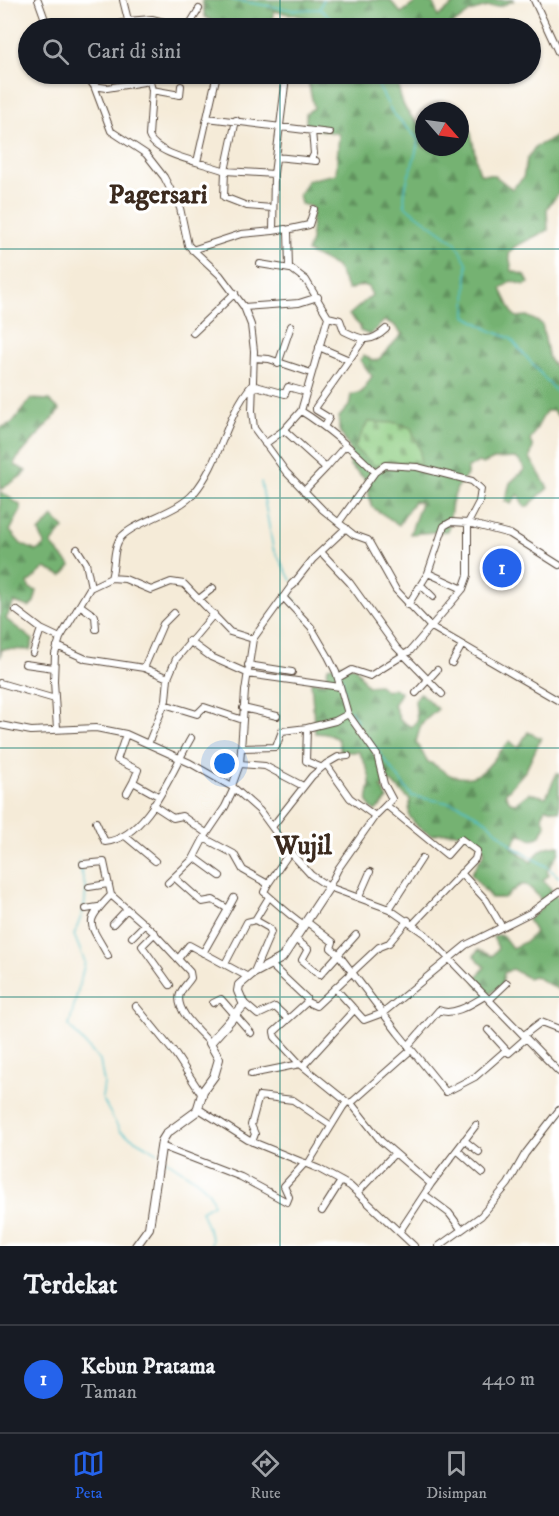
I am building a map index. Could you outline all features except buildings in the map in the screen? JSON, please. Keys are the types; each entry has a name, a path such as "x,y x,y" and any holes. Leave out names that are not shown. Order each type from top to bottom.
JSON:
{"street":[{"path":"38,0 44,18"},
{"path":"123,0 127,18"},
{"path":"534,0 559,54"},
{"path":"194,18 199,9"},
{"path":"132,84 107,88 94,86 111,131 143,151 156,165 178,204 186,241 192,250 220,275 244,306 250,325 254,358 252,385 254,428 265,444 304,491 346,528 368,540 391,583 408,605 430,626 559,701"},
{"path":"143,151 150,140 151,84"},
{"path":"197,162 215,84"},
{"path":"273,231 274,174 285,84"},
{"path":"152,90 180,95 181,86"},
{"path":"207,118 236,120 280,129 330,133"},
{"path":"236,120 225,171 224,197 247,206 272,208"},
{"path":"276,157 313,161 312,131"},
{"path":"150,140 176,156 225,171 274,174"},
{"path":"192,250 241,234 307,226 314,208"},
{"path":"286,230 290,269"},
{"path":"260,264 290,269 303,277 318,297 328,317 301,411 284,430 265,444"},
{"path":"193,333 235,293"},
{"path":"244,306 299,303 318,297"},
{"path":"328,317 340,320 344,331 363,340 374,339 386,329"},
{"path":"278,364 291,327"},
{"path":"325,426 329,418 316,410 316,406 363,340"},
{"path":"319,347 349,360"},
{"path":"254,358 271,360 311,373"},
{"path":"252,385 285,394 288,387 306,392"},
{"path":"111,578 116,545 122,535 177,508 193,494 216,456 234,410 252,385"},
{"path":"301,411 325,426 375,472"},
{"path":"284,430 326,468"},
{"path":"304,491 345,446"},
{"path":"338,678 352,670 370,676 404,655 463,589 468,575 468,523 481,495 481,489 474,482 406,465 385,465 375,472 339,522"},
{"path":"408,605 428,573 444,526 451,522 468,523 515,536 559,565"},
{"path":"168,883 194,857 225,807 233,787 240,764 243,708 253,639 306,566 346,528"},
{"path":"76,549 86,563 91,587"},
{"path":"321,552 350,583 404,655 442,694"},
{"path":"428,573 463,589"},
{"path":"57,729 54,668 57,646 91,587 111,578 125,579 151,590 171,582 180,582 230,632 253,639"},
{"path":"421,585 433,597"},
{"path":"199,599 213,588"},
{"path":"283,597 310,627 338,678 348,714 377,755 384,784 392,799 375,816 338,869 282,958 250,976 238,988 244,1003 261,1018 274,1006 288,1019"},
{"path":"81,606 95,616 96,629"},
{"path":"16,610 41,629 60,638"},
{"path":"144,668 163,624 174,613"},
{"path":"148,744 164,704 168,678 176,658 214,614"},
{"path":"33,653 41,629"},
{"path":"189,641 211,657 248,671 340,687"},
{"path":"452,663 462,645"},
{"path":"57,646 86,659 144,668 168,678"},
{"path":"25,664 54,668"},
{"path":"416,693 437,670"},
{"path":"248,671 292,672"},
{"path":"0,683 55,699"},
{"path":"164,704 196,714 203,708 207,708 243,720"},
{"path":"243,708 277,716"},
{"path":"242,748 276,747 282,731 335,721 348,714"},
{"path":"0,725 31,731 96,728 126,734 179,758 233,787 253,803 290,852 311,875 329,886 389,909 410,922 450,958 559,1072"},
{"path":"307,728 306,761 323,765 350,798 375,816"},
{"path":"126,734 117,758 118,761 138,770 127,793"},
{"path":"96,822 105,842 125,836 143,820 190,738"},
{"path":"272,827 303,786 323,765 338,757 348,756"},
{"path":"240,764 265,766 303,786"},
{"path":"133,782 158,796"},
{"path":"153,805 174,819 182,816 205,836 234,854 243,870 268,884"},
{"path":"386,805 447,855 461,839 477,851 475,858 389,943 379,947 316,1006 313,1007 308,1002 274,1035 302,1065 349,1103 394,1154 431,1184"},
{"path":"125,836 155,861"},
{"path":"290,852 264,891 280,905 284,912 333,942 331,948 339,955 446,1092 450,1092 462,1082 475,1077 506,1050"},
{"path":"194,857 220,876"},
{"path":"389,909 422,858"},
{"path":"83,864 104,862 111,895 155,933 190,972 191,978 179,994 179,1001 188,1019 210,1043 219,1059 215,1074 202,1095 199,1109 165,1135 160,1151 149,1228 136,1246"},
{"path":"359,897 370,872"},
{"path":"461,873 486,900 502,927"},
{"path":"174,878 202,902 213,900 228,909"},
{"path":"89,887 108,884"},
{"path":"334,988 366,1020 382,1012 466,945 538,909 559,892"},
{"path":"108,956 90,922 92,914 111,895"},
{"path":"255,920 269,897"},
{"path":"203,953 234,898"},
{"path":"86,909 99,907"},
{"path":"113,924 127,909"},
{"path":"225,964 247,922 255,920 269,928 271,932 250,976"},
{"path":"132,937 145,924"},
{"path":"155,933 142,946 170,985"},
{"path":"295,939 308,949 302,960 320,975 356,935"},
{"path":"178,959 189,945 250,976"},
{"path":"271,965 306,998"},
{"path":"160,1151 241,1177 287,1202 289,1197 284,1186 286,1182 307,1164 330,1125 349,1103 410,1048 439,1010 444,1012 463,1008 487,998 507,983"},
{"path":"213,1003 221,999 251,1033"},
{"path":"210,1043 236,1016 244,1003"},
{"path":"136,1006 176,1055 202,1095"},
{"path":"251,1074 302,1065 355,1009"},
{"path":"488,1030 506,1050 511,1052 540,1022 559,1029"},
{"path":"252,1142 255,1134 251,1125 259,1096 293,1100 330,1125"},
{"path":"199,1109 252,1142 307,1164 341,1181 358,1192 414,1246"},
{"path":"439,1246 481,1216 501,1193 529,1149 559,1110"},
{"path":"400,1231 431,1184 476,1125"},
{"path":"464,1140 479,1152"},
{"path":"457,1150 483,1173"},
{"path":"358,1192 394,1154"},
{"path":"322,1211 341,1181"},
{"path":"425,1195 449,1213 461,1229"}],"green space":[{"path":"202,0 390,0 401,13 419,0 434,4 438,17 459,0 515,0 501,6 470,12 462,18 308,18 274,11 272,18 205,17"},
{"path":"309,84 398,84 400,96 406,109 415,120 415,156 469,156 469,128 480,174 494,175 512,189 523,178 527,159 535,147 559,135 559,193 547,208 548,230 514,247 509,254 512,271 525,275 529,283 525,285 511,281 501,289 513,314 517,317 527,316 542,324 549,359 559,372 559,417 553,411 546,411 530,441 533,447 530,458 548,488 527,507 523,505 518,494 511,504 505,501 510,483 524,470 523,465 516,458 494,459 483,464 478,462 467,469 467,475 457,488 452,503 448,531 410,534 421,503 414,501 399,525 372,507 365,479 350,466 350,450 339,430 339,417 349,406 351,395 362,392 372,376 360,360 364,355 373,361 379,359 402,334 393,324 384,321 370,335 360,331 360,326 349,315 372,295 368,287 362,285 348,290 337,267 307,252 311,241 312,207 301,204 299,195 308,180 336,174 339,134 306,127 306,113 314,108"},
{"path":"31,399 49,400 60,410 15,461 15,465 26,471 23,475 0,490 0,428 12,423"},
{"path":"368,422 397,423 411,428 420,450 420,464 390,461 375,466 354,448"},
{"path":"0,491 20,505 21,510 10,531 21,544 36,551 45,545 39,532 53,517 64,528 51,544 71,566 62,576 45,568 28,583 29,588 37,591 34,602 29,607 14,602 6,619 33,640 30,650 2,649 0,658"},
{"path":"342,664 355,667 367,686 379,685 386,691 394,688 401,693 394,705 400,720 411,727 417,721 415,700 420,693 438,709 421,724 416,742 428,762 453,776 464,777 481,773 510,741 518,748 528,732 541,738 526,770 505,794 510,802 516,803 529,793 546,797 557,773 559,774 559,811 546,808 542,816 546,826 540,836 532,840 520,833 511,847 531,862 543,849 559,845 559,852 547,871 549,875 543,880 559,899 559,990 534,976 528,978 512,969 504,973 502,984 490,994 476,984 476,978 485,967 474,956 478,950 492,956 498,948 493,937 498,935 503,936 512,948 527,941 535,932 528,920 541,909 540,898 529,887 522,885 504,898 491,898 471,874 485,852 481,845 462,834 431,835 418,827 409,816 410,800 390,781 381,787 388,799 375,811 371,807 368,803 369,776 359,752 341,752 338,739 328,734 315,733 311,681 325,683 328,667"}],"waterway":[{"path":"232,0 294,10 320,9 331,18"},
{"path":"320,8 323,0"},
{"path":"377,84 392,112 418,139 405,189 405,206 456,243 467,263 466,316 491,331 510,338 559,395"},
{"path":"261,482 273,548 291,580"},
{"path":"294,587 291,596 308,620"},
{"path":"324,644 341,673"},
{"path":"342,678 345,694"},
{"path":"350,710 357,721"},
{"path":"366,735 412,796 460,805 486,821 515,848 546,866 559,877"},
{"path":"79,862 86,890 84,909 74,935 85,962 69,1026 100,1061 104,1083 102,1098 120,1131 158,1153"},
{"path":"164,1158 194,1179 212,1197 213,1204 201,1211 212,1239 211,1246"}],"place":[{"name":"Kebun Pratama","path":"502,568"}],"district":[{"name":"Pagersari","path":"158,194"},
{"name":"Wujil","path":"303,845"}]}
